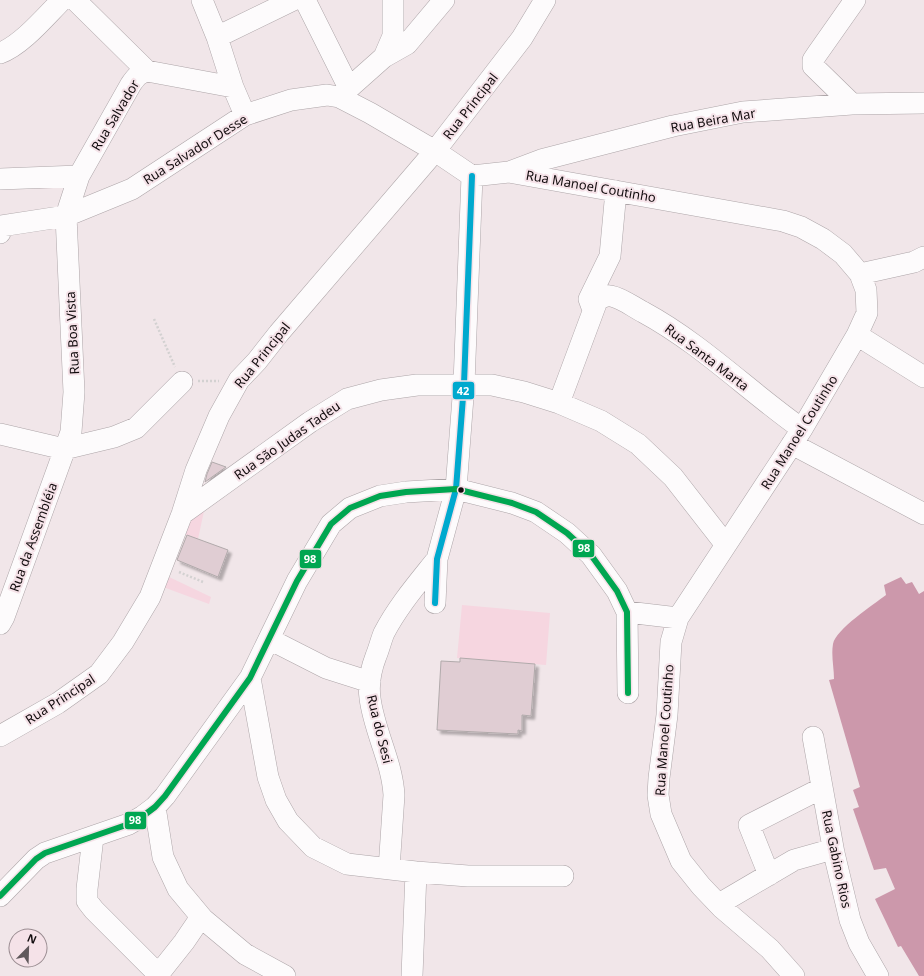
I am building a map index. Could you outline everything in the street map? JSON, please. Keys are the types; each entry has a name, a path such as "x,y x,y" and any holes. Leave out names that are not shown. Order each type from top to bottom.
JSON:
{"street":[{"path":"0,53 17,44 62,0"},
{"path":"75,0 148,71"},
{"path":"202,0 217,37 233,87 244,115"},
{"path":"217,37 293,0"},
{"path":"305,0 344,92 472,176"},
{"path":"384,57 392,36 393,0"},
{"path":"344,92 384,57 407,44 444,0"},
{"name":"Rua Principal","path":"0,736 58,703 99,674 123,642 150,597 182,514 196,470 219,416 239,380 257,361 279,332 435,152 522,38 545,0"},
{"path":"852,104 813,66 813,60 855,0"},
{"name":"Rua Salvador","path":"79,176 131,84 136,76 142,72 148,71 233,87"},
{"name":"Rua Salvador Desse","path":"0,233 1,226 66,216 132,188 244,115 291,100 344,92"},
{"name":"Rua Beira Mar","path":"508,172 541,160 658,130 743,112 852,104 924,103"},
{"name":"Rua Manoel Coutinho","path":"472,176 508,172 783,221 801,227 823,238 843,254 860,274 866,290 867,312 857,335 797,437 678,618 671,642 667,715 659,778 658,796 661,814 681,861 701,886 718,904 770,949 794,976"},
{"path":"0,179 79,176 66,216"},
{"name":"Rua do Sesi","path":"435,603 437,559 456,489 464,384 472,176"},
{"path":"593,310 589,299 610,256 616,191"},
{"name":"Rua Boa Vista","path":"64,449 71,432 74,392 66,216"},
{"path":"860,274 914,262 924,257"},
{"name":"Rua Santa Marta","path":"559,403 597,301 603,297 610,296 621,300 667,325 707,354 779,413 797,437 924,514"},
{"path":"857,335 924,377"},
{"path":"0,434 64,449 114,437 136,428 182,382"},
{"name":"Rua São Judas Tadeu","path":"182,514 310,422 347,399 381,390 416,385 492,385 524,392 559,403 601,421 638,444 673,477 726,545"},
{"name":"Rua da Assembléia","path":"0,624 4,618 64,449"},
{"path":"0,896 36,859 45,853 129,824 155,807 165,796 250,678 297,581 331,524 350,508 380,496 406,492 456,489 512,503 536,512 567,533 591,555 617,591 626,612 628,693"},
{"name":"Rua do Sesi","path":"389,869 394,795 390,767 376,726 370,698 372,669 384,634 401,606 437,559"},
{"path":"626,612 678,618"},
{"path":"269,639 326,668 370,682"},
{"path":"250,678 268,777 276,800 288,821 313,847 347,864 389,869 468,876 563,876"},
{"name":"Rua Gabino Rios","path":"813,737 833,849 850,920 859,942 878,976"},
{"path":"769,875 749,825 822,788"},
{"path":"155,807 164,857 178,889 201,917 245,954 285,976"},
{"path":"93,837 87,901 158,975 184,942 201,917"},
{"path":"718,904 794,860 833,849"},
{"path":"412,976 416,872"}],"path":[{"path":"154,320 182,382 239,380"},
{"path":"177,571 203,582"}],"shaded area":[{"path":"204,511 198,539 184,534 193,515"},
{"path":"167,576 211,597 209,604 163,587"},
{"path":"901,577 906,584 912,582 919,594 924,591 924,976 919,976 901,946 898,947 875,899 895,889 886,868 874,870 853,809 859,807 853,790 860,787 829,680 834,679 832,648 836,638 841,631 856,618 886,595 884,585"},
{"path":"462,605 550,613 546,665 457,658"}],"building":[{"path":"212,462 226,467 205,482 207,474"},
{"path":"187,535 228,550 218,577 177,560"},
{"path":"460,658 535,664 531,716 522,715 522,731 518,730 518,734 437,730 441,661 460,662"}],"transit line":[{"name":"42","path":"435,603 437,559 456,489 464,384 472,176"},
{"name":"98","path":"0,896 36,859 45,853 129,824 155,807 165,796 250,678 297,581 331,524 350,508 380,496 406,492 456,489 512,503 536,512 567,533 591,555 617,591 627,612 628,693"}]}
